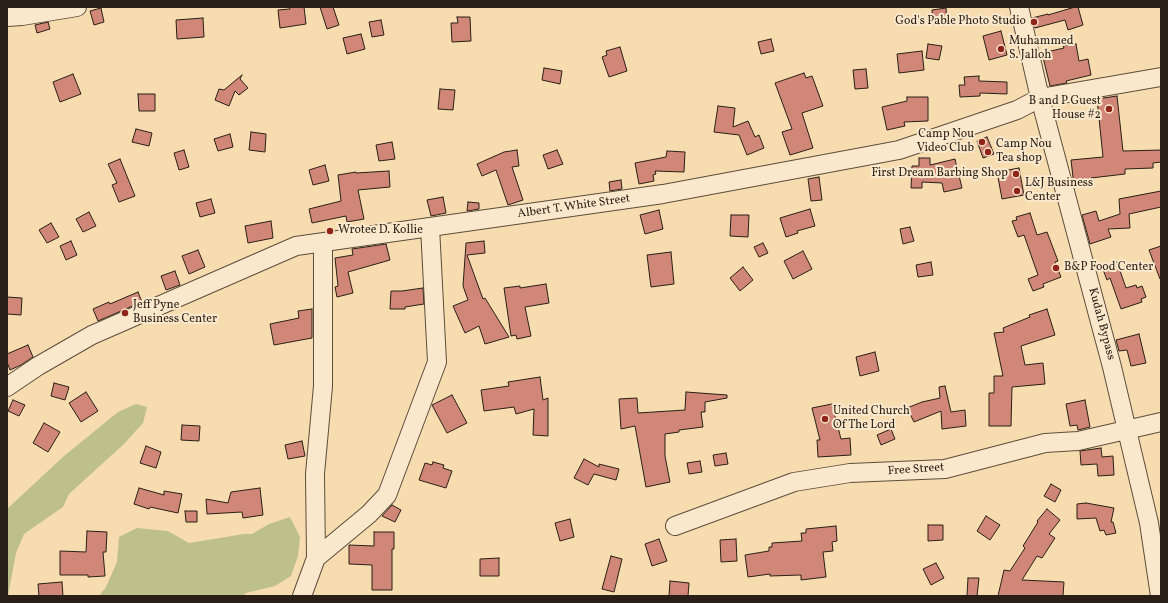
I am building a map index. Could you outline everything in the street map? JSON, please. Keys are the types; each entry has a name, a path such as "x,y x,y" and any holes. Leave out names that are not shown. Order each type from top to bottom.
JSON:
{"street":[{"path":"7,17 77,7"},
{"name":"Kudah Bypass","path":"1019,7 1040,98 1112,367 1149,523 1160,596"},
{"name":"Albert T. White Street","path":"7,387 38,366 92,335 296,246 664,194 899,150 1017,110 1040,98 1161,77"},
{"path":"316,558 369,514 387,495 437,362 430,227"},
{"path":"302,596 316,558 315,474 323,386 323,242"},
{"path":"7,374 38,366"},
{"name":"Free Street","path":"675,526 794,482 850,473 945,469 1046,443 1078,441 1161,422"}],"green space":[{"path":"136,404 147,407 143,423 124,444 69,494 63,507 24,534 16,553 7,596 7,509 64,456 118,412"},
{"path":"290,517 300,537 298,556 291,576 275,586 246,593 244,596 99,596 106,587 117,562 119,537 137,528 168,531 189,543 252,534 269,524"}],"building":[{"path":"289,7 304,7 306,24 280,28 278,10 290,9"},
{"path":"320,7 333,7 339,25 327,29"},
{"path":"1078,7 1083,25 1068,30 1065,20 1035,28 1032,18"},
{"path":"101,8 104,22 94,25 90,11"},
{"path":"946,8 947,23 933,24 932,10"},
{"path":"457,17 470,17 471,41 452,42 451,23 458,23"},
{"path":"203,18 204,37 177,39 176,20"},
{"path":"381,20 384,35 372,37 369,22"},
{"path":"48,22 50,29 37,33 35,25"},
{"path":"1001,31 1007,55 989,60 983,36"},
{"path":"361,34 365,49 347,54 343,38"},
{"path":"771,39 774,51 761,54 758,42"},
{"path":"928,44 942,46 939,60 926,58"},
{"path":"1076,44 1079,61 1088,59 1091,75 1066,81 1067,83 1050,86 1042,53 1064,48 1063,46"},
{"path":"620,47 627,71 609,77 602,57 607,55 606,51"},
{"path":"922,51 924,70 899,73 897,54"},
{"path":"544,68 562,71 560,84 542,80"},
{"path":"866,69 868,88 855,89 853,70"},
{"path":"804,73 806,78 812,76 823,106 802,113 813,148 790,155 782,132 792,129 775,83"},
{"path":"73,74 81,94 60,102 53,82"},
{"path":"242,75 240,79 248,88 239,95 235,91 229,106 215,100 219,89 224,90"},
{"path":"979,76 979,81 1007,82 1007,94 980,93 980,96 960,97 959,85 965,85 964,77"},
{"path":"440,89 455,90 453,110 438,109"},
{"path":"138,94 155,94 155,111 139,111"},
{"path":"1117,96 1123,151 1161,150 1161,162 1153,163 1153,168 1125,169 1125,174 1091,178 1092,183 1074,186 1071,160 1103,157 1097,99"},
{"path":"907,97 928,97 928,121 904,122 905,126 887,130 882,107 907,101"},
{"path":"718,106 735,108 733,127 748,121 755,137 759,135 764,148 747,155 739,135 714,132"},
{"path":"136,129 152,133 149,146 132,142"},
{"path":"251,132 266,134 265,152 249,150"},
{"path":"230,134 233,147 218,151 214,139"},
{"path":"987,137 994,154 983,158 977,141"},
{"path":"392,142 395,159 379,161 376,145"},
{"path":"184,150 189,167 179,170 174,153"},
{"path":"517,150 519,166 512,167 523,200 508,205 496,170 482,176 477,164 504,152"},
{"path":"557,150 563,164 548,169 543,155"},
{"path":"667,151 685,152 684,172 655,171 656,174 653,175 654,181 639,184 635,163 666,157"},
{"path":"919,158 930,158 930,165 955,159 962,188 944,192 942,183 922,182 922,188 911,188 912,166 919,166"},
{"path":"120,159 135,196 119,202 112,185 117,183 108,164"},
{"path":"325,165 329,181 313,185 309,170"},
{"path":"1019,168 1024,195 1002,199 997,172"},
{"path":"389,171 390,187 358,190 364,219 347,222 346,216 312,223 309,209 341,201 338,175 356,172"},
{"path":"819,177 822,200 811,201 808,179"},
{"path":"621,180 622,189 610,191 609,182"},
{"path":"1161,191 1161,207 1129,214 1130,228 1108,229 1111,237 1090,244 1082,215 1096,211 1099,221 1120,214 1119,199"},
{"path":"443,197 446,213 431,216 427,200"},
{"path":"211,199 215,213 200,217 196,203"},
{"path":"468,202 479,203 479,209 467,211"},
{"path":"810,209 815,226 797,231 798,233 786,237 780,218"},
{"path":"659,210 663,229 645,234 640,215"},
{"path":"89,212 96,226 83,232 76,219"},
{"path":"1030,213 1037,235 1047,232 1058,261 1055,262 1061,277 1043,284 1044,287 1033,291 1028,279 1038,275 1024,235 1018,237 1012,221 1017,220 1016,217"},
{"path":"731,215 749,215 748,237 730,236"},
{"path":"271,221 273,238 248,243 245,226"},
{"path":"51,223 59,237 47,243 39,230"},
{"path":"910,227 914,241 903,244 900,229"},
{"path":"71,241 77,255 66,260 60,246"},
{"path":"484,241 485,253 467,255 483,299 485,298 509,337 485,344 479,326 465,333 453,306 468,300 463,286 466,243"},
{"path":"763,243 768,253 759,257 754,247"},
{"path":"386,244 390,260 348,272 353,293 337,297 335,287 338,286 335,258 353,255 352,249"},
{"path":"1161,246 1161,279 1160,279 1149,250"},
{"path":"198,250 205,267 189,274 182,256"},
{"path":"803,251 812,269 793,279 784,261"},
{"path":"671,252 674,284 651,287 647,255"},
{"path":"931,262 933,275 918,277 916,265"},
{"path":"1117,262 1126,288 1136,285 1137,288 1142,286 1146,297 1141,299 1142,302 1121,309 1110,278 1107,280 1102,267"},
{"path":"743,267 753,280 740,291 730,278"},
{"path":"175,271 180,285 166,290 161,276"},
{"path":"546,284 549,303 525,307 531,336 517,339 516,335 511,336 504,288 520,286 520,288"},
{"path":"423,288 424,304 405,307 405,309 390,309 391,291"},
{"path":"138,292 142,302 98,321 93,309 109,302 110,304"},
{"path":"7,297 22,298 21,315 7,314"},
{"path":"312,309 312,338 274,345 270,324 299,318 298,311"},
{"path":"1047,309 1055,335 1021,346 1025,365 1043,363 1045,384 1012,387 1011,426 989,426 989,393 994,393 994,376 1003,376 994,333 1004,332 1003,328 1030,317 1029,315"},
{"path":"1139,334 1146,363 1131,366 1127,350 1119,351 1116,340"},
{"path":"28,345 33,357 10,370 7,362 7,354"},
{"path":"875,352 879,371 860,376 856,357"},
{"path":"540,377 543,400 548,398 548,436 533,435 534,409 516,414 514,407 484,411 481,390 509,386 508,382"},
{"path":"54,383 69,387 65,400 51,396"},
{"path":"945,386 951,412 965,410 966,426 942,429 941,411 914,422 907,408 922,402 940,398 939,387"},
{"path":"86,392 98,411 81,422 69,403"},
{"path":"686,392 727,395 727,398 705,402 705,412 701,412 703,427 679,430 679,432 665,434 665,456 670,482 646,487 635,426 621,429 619,399 637,398 638,413 685,410"},
{"path":"452,395 467,423 447,433 432,405"},
{"path":"13,400 25,405 19,416 8,411"},
{"path":"1085,400 1090,427 1078,430 1077,425 1070,426 1066,404"},
{"path":"832,404 841,439 850,438 851,455 818,457 817,440 820,440 812,408"},
{"path":"44,423 60,432 48,452 33,443"},
{"path":"182,425 200,426 199,441 181,440"},
{"path":"891,429 895,439 881,445 877,435"},
{"path":"302,441 305,456 288,459 285,445"},
{"path":"146,446 161,452 156,468 140,463"},
{"path":"1101,448 1102,457 1113,456 1114,475 1098,476 1097,464 1081,465 1080,451"},
{"path":"726,453 728,464 715,466 713,455"},
{"path":"584,459 599,467 599,464 619,469 616,480 594,474 588,485 574,478"},
{"path":"700,461 702,472 689,474 687,463"},
{"path":"433,462 444,465 443,468 452,471 446,488 419,480 425,463 432,465"},
{"path":"1051,484 1061,490 1055,502 1044,496"},
{"path":"139,488 164,495 164,491 182,494 178,513 150,507 149,509 134,504"},
{"path":"260,488 263,515 243,518 242,512 207,514 206,499 228,503 231,492"},
{"path":"1086,503 1114,508 1111,522 1113,522 1116,533 1106,535 1104,530 1100,531 1096,518 1077,519 1077,504"},
{"path":"392,505 401,510 395,522 382,516"},
{"path":"1047,509 1060,520 1049,534 1055,538 1042,558 1037,556 1022,580 1064,582 1063,596 998,596 1004,570 1010,571 1025,548 1023,546 1038,522 1037,521"},
{"path":"185,511 197,511 197,522 186,522"},
{"path":"986,516 1000,525 990,540 977,531"},
{"path":"570,519 574,537 560,541 555,523"},
{"path":"928,525 943,525 943,540 928,541"},
{"path":"836,526 837,541 832,542 833,551 823,552 826,577 801,580 801,575 770,576 770,574 748,577 745,555 769,551 769,547 772,547 772,543 802,541 801,533 806,533 806,529"},
{"path":"87,531 107,532 106,552 103,552 105,576 88,577 88,575 60,575 60,551 86,552"},
{"path":"374,532 394,532 394,549 392,549 392,590 372,590 372,565 349,564 349,545 374,546"},
{"path":"659,539 667,561 652,566 645,544"},
{"path":"736,539 737,561 721,562 720,540"},
{"path":"611,556 622,559 614,592 602,589"},
{"path":"499,558 499,576 480,576 480,559"},
{"path":"936,563 944,578 931,585 923,569"},
{"path":"968,578 979,578 977,596 967,596"},
{"path":"670,581 689,583 688,596 669,596"},
{"path":"62,582 63,596 39,596 38,584"}],"place":[{"name":"God's Pable Photo Studio","path":"1034,22"},
{"name":"Muhammed S. Jalloh","path":"1001,49"},
{"name":"B and P Guest House #2","path":"1109,109"},
{"name":"Camp Nou Video Club","path":"982,142"},
{"name":"Camp Nou Tea shop","path":"988,152"},
{"name":"First Dream Barbing Shop","path":"1016,174"},
{"name":"L&J Business Center","path":"1017,191"},
{"name":"Wrotee D. Kollie","path":"330,231"},
{"name":"B&P Food Center","path":"1056,268"},
{"name":"Jeff Pyne Business Center","path":"125,313"},
{"name":"United Church Of The Lord","path":"825,419"}]}
